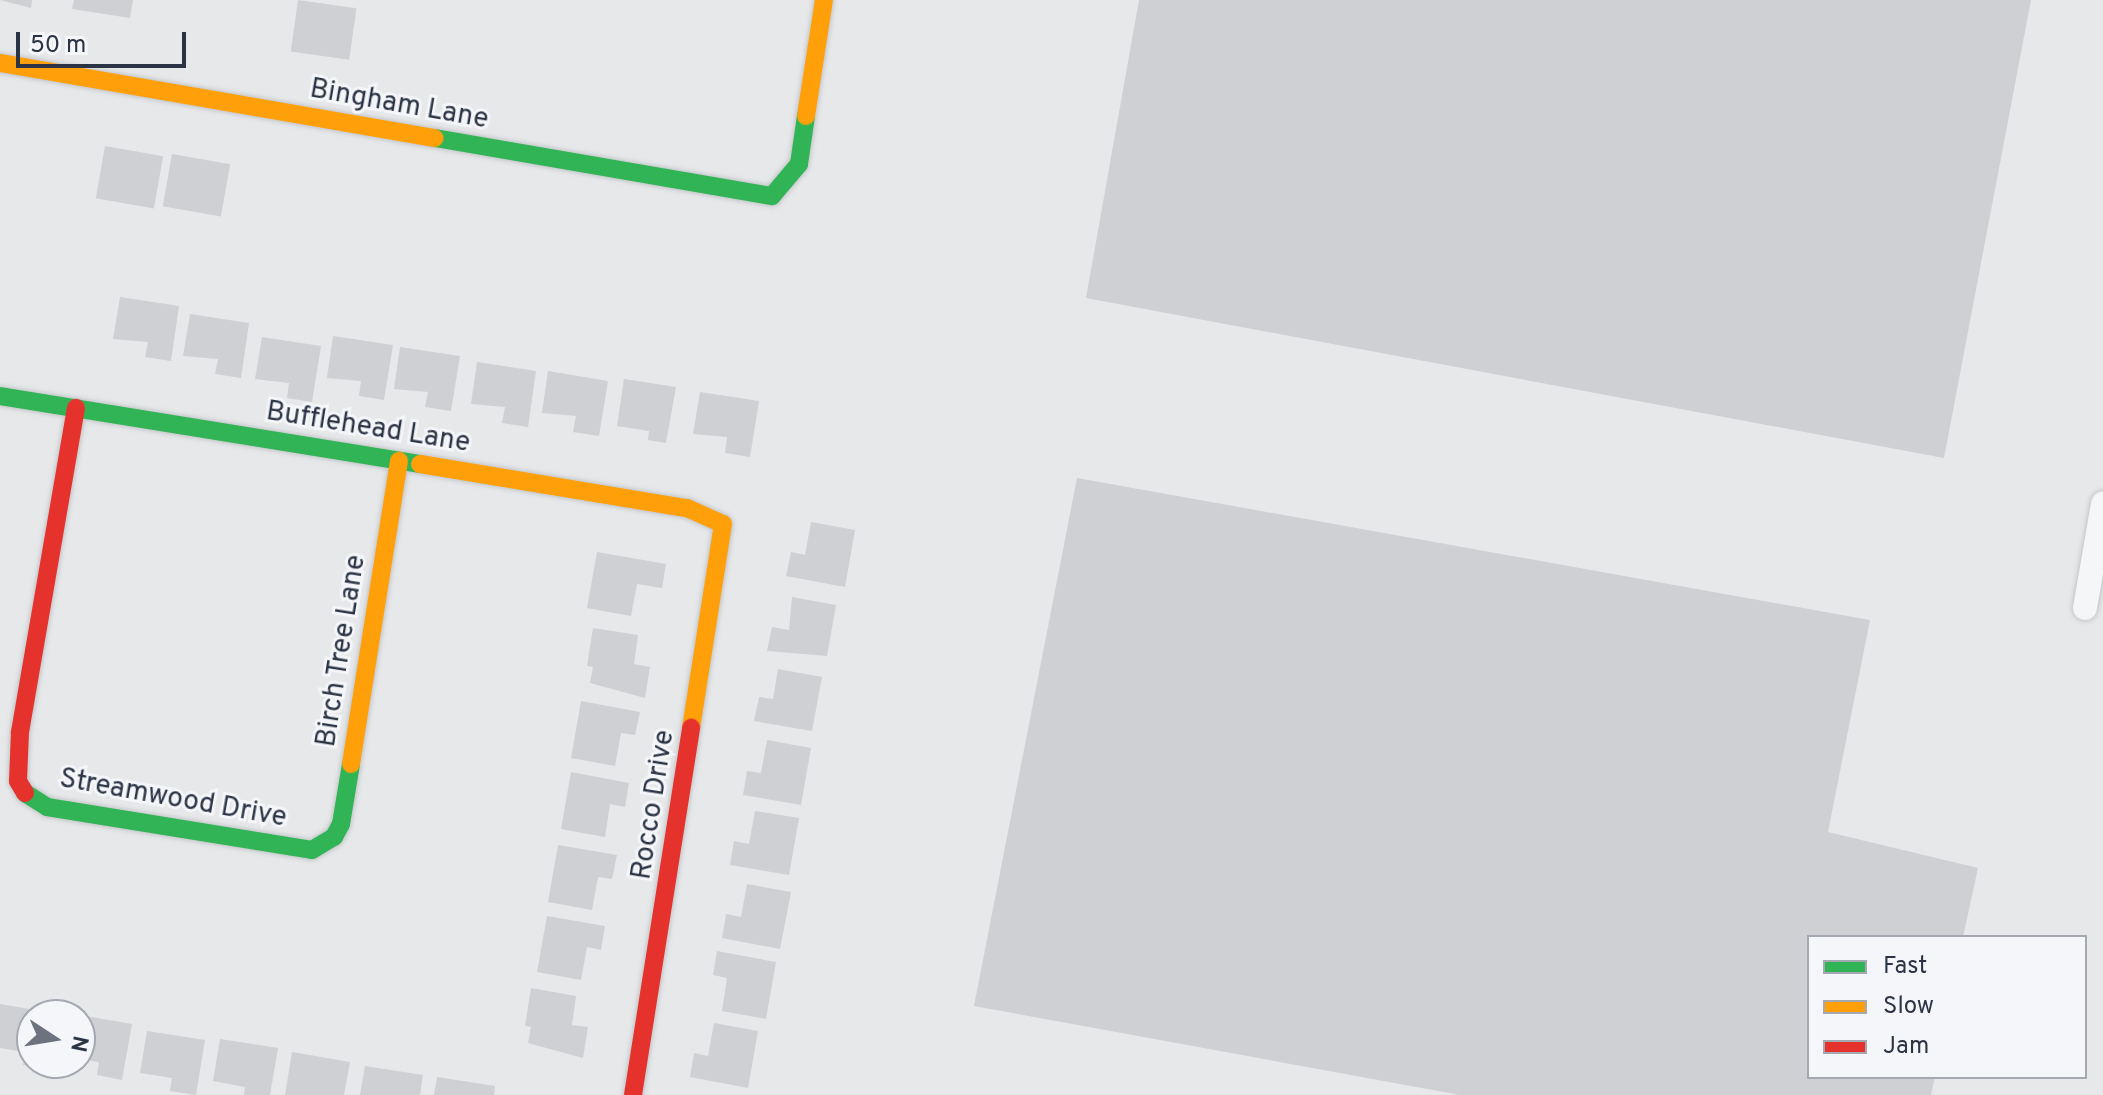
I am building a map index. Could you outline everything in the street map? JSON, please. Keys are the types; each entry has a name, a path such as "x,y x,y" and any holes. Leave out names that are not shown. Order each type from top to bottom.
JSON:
{"street":[{"name":"Bingham Lane","path":"0,63 739,193 772,196 785,186 799,164 824,0"},
{"name":"Bufflehead Lane","path":"0,396 687,508 723,524"},
{"name":"Streamwood Drive","path":"76,408 20,732 18,781 24,793 47,807 300,850 327,843"},
{"name":"Birch Tree Lane","path":"327,843 346,807 399,461"},
{"path":"2085,608 2103,504"},
{"name":"Rocco Drive","path":"633,1095 725,537 723,524"}],"building":[{"path":"0,0 32,0 31,8"},
{"path":"74,0 133,0 130,18 72,9"},
{"path":"298,0 356,8 349,60 291,51"},
{"path":"1139,0 2031,0 1944,458 1086,298"},
{"path":"105,146 163,156 154,208 96,198"},
{"path":"172,154 230,164 221,216 163,206"},
{"path":"120,297 179,306 171,361 145,357 148,342 113,339"},
{"path":"190,314 249,323 241,378 215,374 218,359 183,356"},
{"path":"333,336 393,345 384,400 359,396 361,381 327,378"},
{"path":"262,337 321,346 312,402 287,398 289,383 255,379"},
{"path":"400,347 460,356 451,411 425,407 428,392 394,389"},
{"path":"477,362 536,371 528,427 502,423 505,407 471,404"},
{"path":"548,371 608,381 599,436 573,432 576,416 542,413"},
{"path":"624,379 676,387 666,443 648,440 649,431 617,426"},
{"path":"700,392 759,401 750,457 725,453 727,437 693,434"},
{"path":"1077,478 1870,620 1828,832 1978,868 1963,935 1807,935 1807,1079 1935,1079 1931,1095 1460,1095 974,1006"},
{"path":"811,522 855,530 845,587 786,576 791,552 805,555"},
{"path":"597,552 666,564 662,588 637,584 631,616 587,608"},
{"path":"792,597 836,605 827,656 767,651 772,627 789,630"},
{"path":"593,628 638,635 634,664 650,667 645,698 590,683 593,667 587,666"},
{"path":"778,669 822,677 812,731 754,721 759,697 773,699"},
{"path":"581,701 640,712 635,735 621,733 615,766 571,758"},
{"path":"767,740 811,748 801,805 743,795 747,771 761,773"},
{"path":"571,772 629,783 625,807 610,804 605,837 561,829"},
{"path":"755,811 799,818 789,875 730,865 734,841 749,844"},
{"path":"558,845 617,855 612,879 598,877 592,910 548,902"},
{"path":"747,884 791,892 780,949 722,938 726,914 741,917"},
{"path":"547,916 605,926 601,950 587,947 581,980 537,972"},
{"path":"717,951 776,962 766,1019 722,1011 727,978 713,975"},
{"path":"531,988 576,996 572,1025 588,1027 583,1058 528,1043 531,1027 525,1026"},
{"path":"0,1004 16,1007 16,1051 0,1048"},
{"path":"96,1018 132,1024 122,1080 97,1075 99,1062 96,1062"},
{"path":"714,1023 758,1031 748,1088 690,1077 694,1053 708,1056"},
{"path":"147,1031 205,1040 196,1095 170,1091 172,1078 140,1073"},
{"path":"220,1039 278,1048 270,1095 244,1095 245,1087 213,1081"},
{"path":"292,1052 350,1062 344,1095 285,1095"},
{"path":"365,1066 423,1075 420,1095 360,1095"},
{"path":"437,1077 495,1086 494,1095 434,1095"}],"traffic: fast":[{"path":"435,138 772,196 799,164 806,116"},
{"path":"0,396 420,464"},
{"path":"25,793 47,807 312,850 334,837 341,824 351,764"}],"traffic: slow":[{"path":"806,116 824,0"},
{"path":"0,63 435,138"},
{"path":"351,764 399,461"},
{"path":"420,464 687,508 723,524 691,728"}],"traffic: jam":[{"path":"25,793 18,781 20,732 76,408"},
{"path":"633,1095 691,728"}]}
